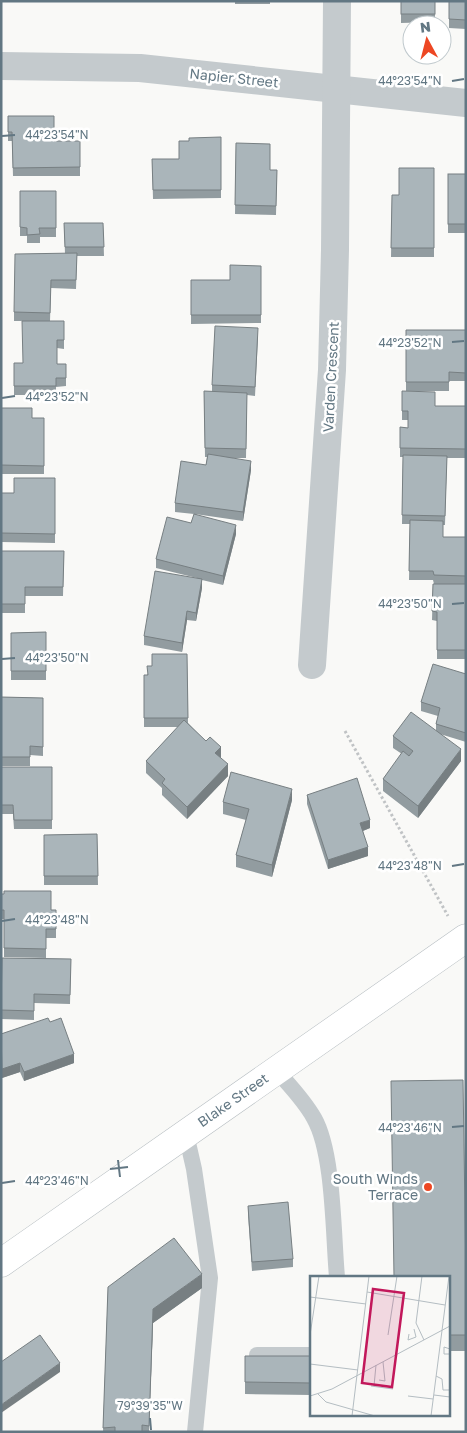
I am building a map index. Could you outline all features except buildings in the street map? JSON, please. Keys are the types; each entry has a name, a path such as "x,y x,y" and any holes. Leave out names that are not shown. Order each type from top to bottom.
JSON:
{"main road":[{"name":"Blake Street","path":"1,1263 276,1070 458,928"}],"street":[{"name":"Varden Crescent","path":"312,665 332,370 337,1"},
{"name":"Napier Street","path":"1,66 140,68 466,102"}],"lane":[{"path":"276,1070 299,1096 315,1119 326,1149 337,1276"},
{"path":"186,1134 194,1169 210,1278 195,1432"},
{"path":"257,1355 310,1355"}],"path":[{"path":"345,731 458,928"}],"place":[{"name":"South Winds Terrace","path":"428,1187"}]}
